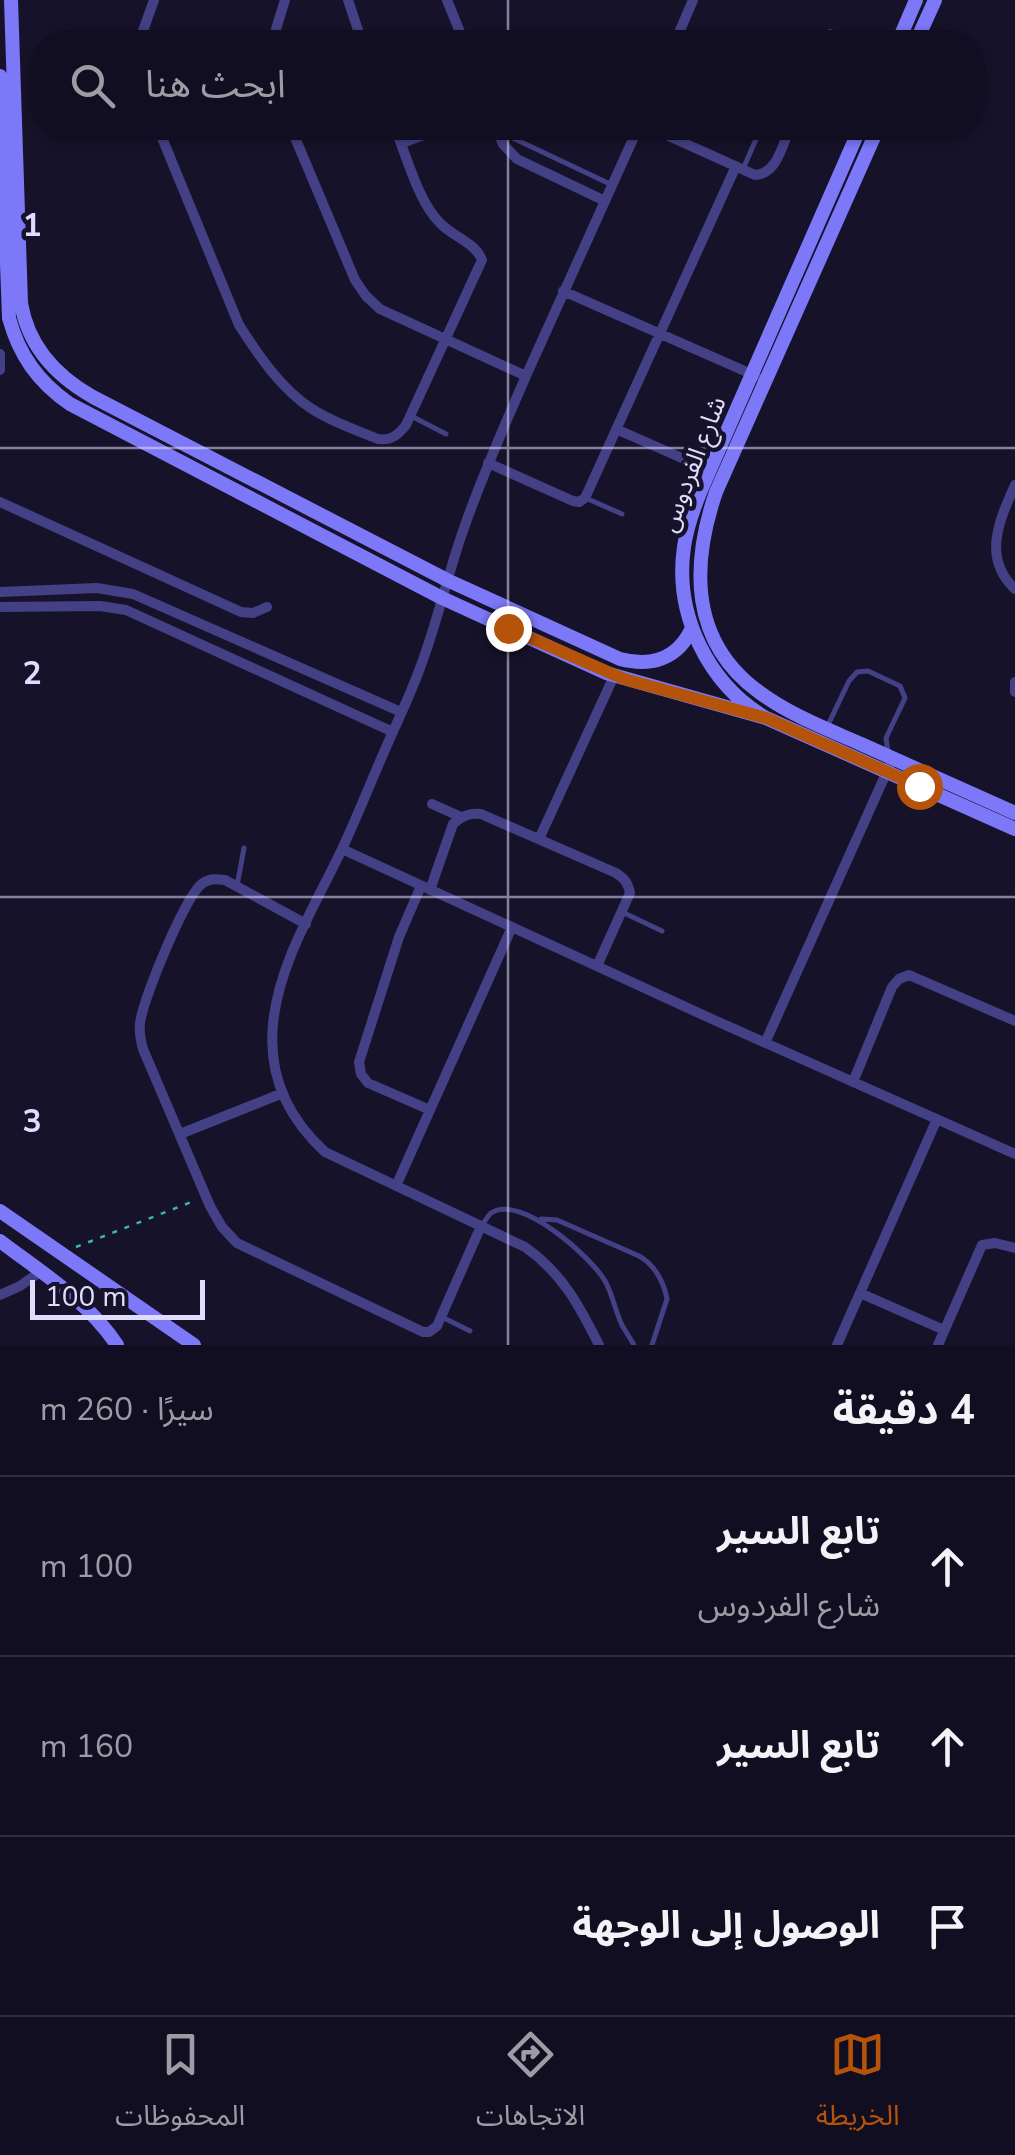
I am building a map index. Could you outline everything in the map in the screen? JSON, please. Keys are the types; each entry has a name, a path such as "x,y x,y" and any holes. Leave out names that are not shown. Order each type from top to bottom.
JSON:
{"street":[{"path":"11,0 21,303 28,329 59,374 93,397 447,580 620,659 652,662 670,656 692,628"},
{"path":"143,30 154,0"},
{"path":"276,30 285,0"},
{"path":"348,0 358,30"},
{"path":"447,0 459,30"},
{"path":"679,30 693,0"},
{"path":"903,30 916,0"},
{"path":"921,30 935,0"},
{"path":"0,76 9,318 21,352 42,381 70,404 442,598 614,676 766,718"},
{"path":"163,140 239,325 269,368 317,412 386,440 398,435 410,416 482,260 478,250 440,224 429,210 400,140"},
{"path":"296,140 354,280 366,296 380,309 526,376"},
{"path":"402,144 412,140"},
{"path":"501,140 516,159 605,201"},
{"path":"599,1345 565,1284 545,1261 525,1247 325,1152 304,1133 283,1093 273,1058 272,1027 286,968 421,667 488,463 633,140"},
{"path":"678,140 761,175 769,172 784,140"},
{"name":"شارع الفردوس","path":"855,140 759,377 705,524 699,580 703,607 723,654 740,677 770,700 1015,829"},
{"name":"شارع الفردوس","path":"872,140 759,377 709,470 690,520 683,582 692,628 714,671 745,706 766,718 1015,813"},
{"path":"488,463 573,501 585,498 659,333 740,168"},
{"path":"563,291 759,377"},
{"path":"0,354 0,370"},
{"path":"616,429 709,470"},
{"path":"1015,485 1001,516 994,550 1002,574 1015,590"},
{"path":"0,502 240,612 253,614 268,607"},
{"path":"0,592 97,588 133,594 401,712"},
{"path":"0,608 100,606 126,610 393,732"},
{"path":"539,839 614,676"},
{"path":"1015,682 1015,692"},
{"path":"765,1043 890,765"},
{"path":"432,804 461,817"},
{"path":"430,1110 368,1082 361,1074 359,1062 399,937 454,824 461,817 482,814 624,878 630,894 597,966"},
{"path":"342,849 1015,1154"},
{"path":"306,924 226,880 205,881 196,889 144,1005 140,1020 142,1048 206,1196 230,1237 249,1250 422,1332 429,1332 442,1318 481,1226"},
{"path":"396,1186 512,928"},
{"path":"853,1082 892,987 909,975 1015,1022"},
{"path":"180,1134 283,1093"},
{"path":"837,1345 937,1119"},
{"path":"0,1211 194,1345"},
{"path":"0,1242 82,1302 117,1345"},
{"path":"938,1345 982,1245 1015,1248"},
{"path":"0,1295 40,1272"},
{"path":"860,1293 944,1330"}],"lane":[{"path":"520,140 612,185"},
{"path":"740,168 756,140"},
{"path":"410,416 446,434"},
{"path":"585,498 622,514"},
{"path":"826,728 857,672 868,671 900,686 906,698 886,738 890,765"},
{"path":"237,886 244,848"},
{"path":"622,912 662,931"},
{"path":"481,1226 490,1213 502,1209 557,1220 651,1264 667,1299 652,1345"},
{"path":"538,1219 593,1264 607,1284 634,1345"},
{"path":"442,1318 470,1331"}],"path":[{"path":"61,1253 206,1196"}],"route":[{"path":"508,628 624,679 766,718 919,786"}]}
